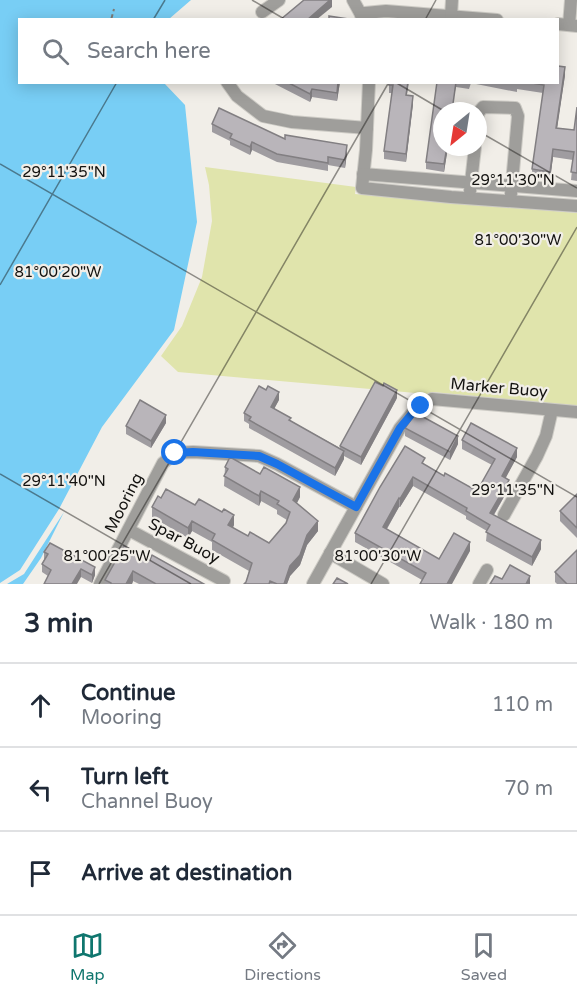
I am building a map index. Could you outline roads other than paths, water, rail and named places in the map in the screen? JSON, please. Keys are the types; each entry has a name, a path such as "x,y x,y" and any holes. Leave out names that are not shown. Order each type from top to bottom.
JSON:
{"street":[{"path":"262,12 279,0"},
{"path":"353,0 363,17 365,13 386,11 474,18"},
{"path":"451,16 452,0"},
{"path":"568,25 571,0"},
{"path":"228,84 237,96 263,116 292,122 367,128"},
{"path":"369,84 362,188 577,206"},
{"path":"487,107 516,108 518,116 511,201"},
{"path":"470,198 474,156"},
{"path":"363,174 577,191"},
{"name":"Marker Buoy","path":"356,507 400,428 414,411 432,399 577,412"},
{"path":"504,515 537,456 546,436 552,410"},
{"name":"Mooring","path":"100,584 163,464 175,453 259,456 356,507"},
{"path":"313,584 356,507"},
{"name":"Spar Buoy","path":"129,530 224,581"},
{"path":"330,553 383,584"},
{"path":"479,584 487,570"}],"water":[{"path":"0,0 191,0 170,18 18,18 18,84 165,84 185,105 197,222 174,330 102,427 59,509 20,570 0,583"},
{"path":"64,512 41,558 23,584 7,584 24,574"}]}
